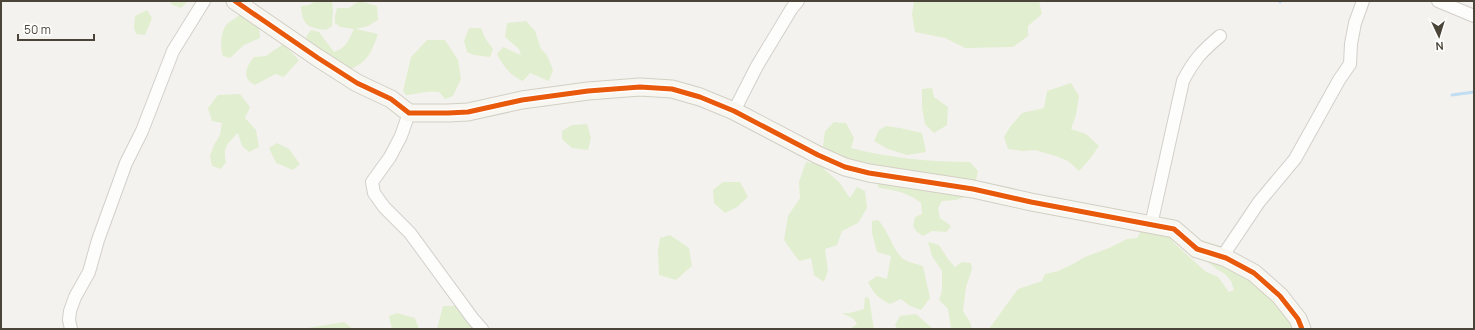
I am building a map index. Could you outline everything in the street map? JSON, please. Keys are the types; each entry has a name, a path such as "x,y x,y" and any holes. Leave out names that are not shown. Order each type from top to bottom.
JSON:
{"street":[{"path":"71,329 69,320 70,311 75,297 89,272 98,240 126,163 142,131 173,51 204,1"},
{"path":"235,1 318,58 358,83 391,99 409,113 448,114 468,112 522,100 580,92 640,87 672,89 700,97 734,111 818,155 845,167 869,173 973,188 1031,202 1174,229 1197,249 1222,256 1254,273 1280,296 1298,319 1302,329"},
{"path":"734,111 757,66 792,8 798,1"},
{"path":"1222,256 1259,202 1295,159 1339,80 1350,64 1351,44 1355,23 1363,1"},
{"path":"1438,1 1474,16"},
{"path":"1151,225 1183,81 1191,65 1202,51 1220,36"},
{"path":"409,113 401,136 390,157 372,182 374,193 384,207 410,233 473,320 482,329"}],"green space":[{"path":"170,1 188,1 181,8 171,4"},
{"path":"316,1 332,1 332,26 326,30 310,27 303,17 301,6 309,5"},
{"path":"359,1 377,6 378,20 368,26 356,29 378,34 365,60 349,70 312,47 306,37 311,30 319,32 334,52 344,46 349,40 354,29 340,27 335,23 337,8 349,8"},
{"path":"914,1 1039,1 1042,14 1028,26 1028,36 1013,47 965,48 945,38 915,32 912,14"},
{"path":"147,10 152,18 145,35 136,34 134,27 135,16"},
{"path":"240,15 259,28 260,38 244,45 230,58 223,56 221,44 223,31 227,24"},
{"path":"526,21 535,31 541,49 547,55 553,70 549,81 530,73 523,81 515,77 497,54 503,47 521,55 519,49 505,37 507,23"},
{"path":"469,28 481,28 485,38 493,49 490,57 474,55 467,52 464,41"},
{"path":"427,40 445,40 458,60 461,79 453,96 445,99 439,92 406,95 403,91 411,57"},
{"path":"283,44 299,60 284,77 275,74 255,85 251,82 246,76 246,72 254,57 266,56"},
{"path":"1071,83 1079,96 1076,115 1071,129 1086,134 1099,146 1079,171 1068,161 1056,156 1035,150 1023,151 1008,149 1004,137 1022,113 1044,108 1047,91"},
{"path":"932,88 934,97 948,107 947,125 934,133 925,124 922,108 922,89"},
{"path":"240,94 250,107 245,118 256,130 259,147 249,152 242,146 238,133 225,149 226,162 221,169 212,166 210,156 220,135 222,123 212,121 208,108 218,95"},
{"path":"834,122 846,123 854,138 851,148 910,159 970,162 978,171 976,180 965,181 851,160 823,147 825,131"},
{"path":"587,124 591,138 588,150 572,148 562,139 562,131 572,125"},
{"path":"886,126 922,133 926,152 907,155 888,149 874,141 879,130"},
{"path":"277,143 289,149 300,164 293,170 276,163 269,148"},
{"path":"806,162 818,164 839,182 850,198 857,187 865,191 867,208 858,223 842,231 837,245 825,249 828,271 824,282 814,275 811,258 799,261 784,240 788,216 800,198 799,182"},
{"path":"873,176 966,193 965,197 956,200 942,201 938,208 940,218 951,227 946,232 932,231 923,236 917,232 913,226 915,217 922,214 921,203 902,192 879,188"},
{"path":"723,182 740,182 748,197 737,207 725,213 714,203 713,190"},
{"path":"878,220 902,258 909,262 923,266 930,298 921,310 910,306 901,299 890,304 886,302 877,295 868,282 877,276 887,279 891,256 877,252 872,233 872,221"},
{"path":"1141,230 1168,234 1173,242 1205,271 1218,277 1229,292 1234,290 1231,281 1225,274 1215,268 1181,240 1192,237 1226,248 1299,329 989,329 1018,289 1042,281 1045,274 1058,271 1085,257 1127,239 1137,238"},
{"path":"670,235 689,248 692,266 676,280 659,275 658,251 660,238"},
{"path":"928,242 939,245 955,267 962,262 971,263 972,269 966,287 963,311 970,322 972,329 951,329 948,309 939,300 942,291 942,271 932,256"},
{"path":"865,297 869,298 874,329 850,329 857,324 854,319 842,313 850,313 864,309"},
{"path":"443,306 456,306 464,318 478,329 437,329"},
{"path":"397,313 415,318 419,329 393,329 389,316"},
{"path":"916,314 933,329 897,329 895,325 900,316"},
{"path":"344,322 353,329 306,329 308,328"}],"waterway":[{"path":"1452,95 1474,92"}],"cycle path":[{"path":"235,1 318,58 357,83 391,99 409,113 468,112 522,100 588,91 640,87 672,89 700,97 734,111 818,155 845,167 869,173 973,189 1031,202 1174,229 1197,249 1226,258 1254,273 1280,296 1298,319 1302,329"}]}
